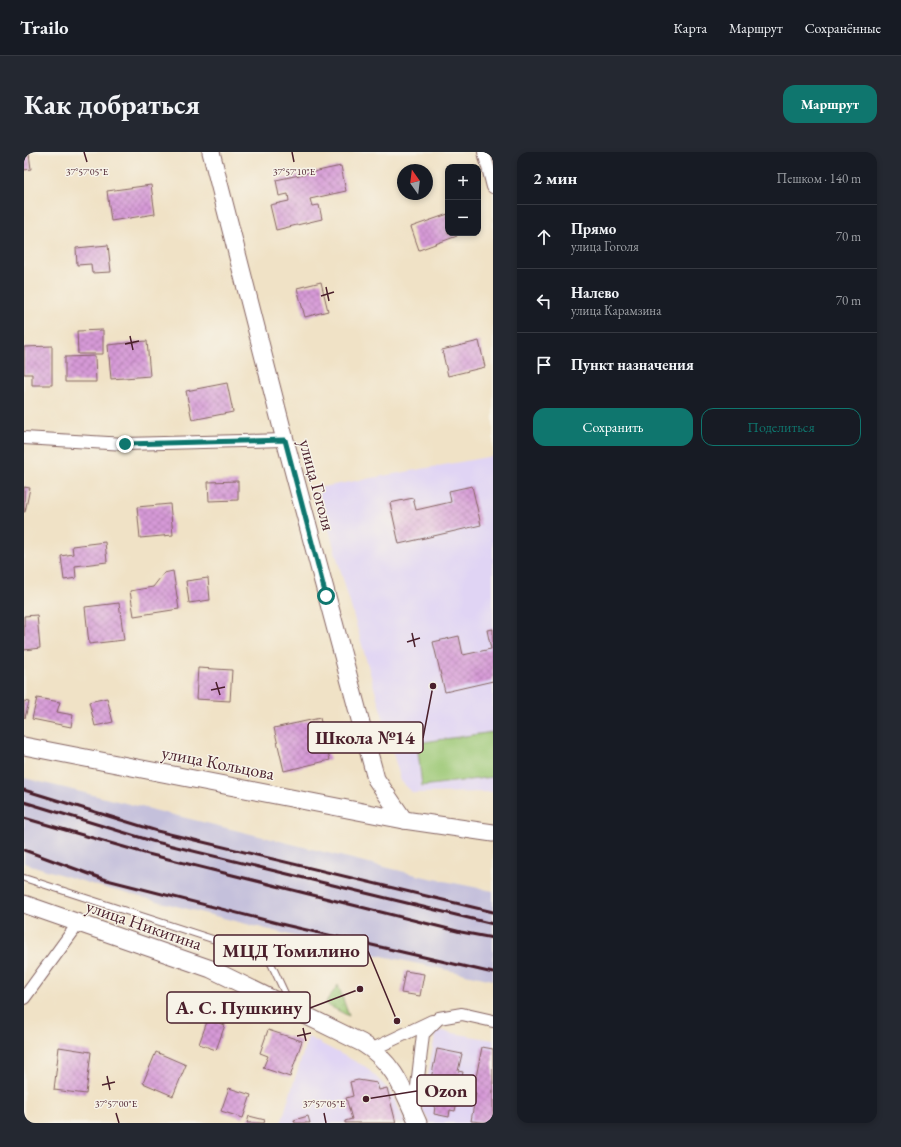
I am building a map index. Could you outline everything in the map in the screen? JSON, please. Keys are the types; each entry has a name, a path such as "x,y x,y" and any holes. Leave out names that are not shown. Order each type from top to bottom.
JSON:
{"street":[{"name":"улица Гоголя","path":"211,152 285,440 376,778 404,820"},
{"path":"484,152 493,187"},
{"path":"24,438 125,444 285,440"},
{"name":"улица Кольцова","path":"24,746 404,820 493,833"},
{"name":"улица Никитина","path":"24,904 211,969 373,1049 396,1074 404,1086 416,1118"},
{"path":"24,998 78,924"},
{"path":"373,1049 438,1018 462,1014 493,1021"},
{"path":"416,1118 423,1034 438,1018"}],"lane":[{"path":"24,878 268,957 293,1009"}],"shaded area":[{"path":"493,456 493,792 413,793 401,781 317,488"},
{"path":"24,778 425,877 493,891 493,980 313,941 98,886 24,863"},
{"path":"436,1030 493,1040 493,1123 430,1123 422,1110"},
{"path":"308,1037 366,1067 390,1091 406,1123 281,1123"}],"green space":[{"path":"493,732 493,777 422,786 417,743"},
{"path":"338,985 349,1016 325,1004"}],"building":[{"path":"29,154 31,169 24,170 24,155"},
{"path":"341,166 346,191 310,199 312,206 319,205 322,219 276,230 270,205 289,201 288,194 279,196 276,180"},
{"path":"151,185 155,214 111,221 107,191"},
{"path":"445,215 445,236 457,236 419,250 411,227"},
{"path":"108,245 111,272 92,273 91,264 77,265 76,248"},
{"path":"321,282 328,311 305,317 297,288"},
{"path":"103,330 103,354 78,354 77,331"},
{"path":"147,341 150,376 111,379 108,345"},
{"path":"479,341 485,367 448,376 442,350"},
{"path":"52,346 52,385 32,385 32,374 24,374 24,347"},
{"path":"95,356 96,382 65,382 65,357"},
{"path":"227,383 233,412 192,420 186,391"},
{"path":"238,481 238,500 209,501 208,482"},
{"path":"472,486 481,525 399,544 390,503 413,498 416,510 451,502 449,491"},
{"path":"24,487 30,488 25,512 24,512"},
{"path":"170,504 173,535 140,538 137,507"},
{"path":"105,542 107,562 75,566 76,578 64,580 61,556 73,554 72,546"},
{"path":"173,571 179,609 134,616 130,591 153,587 164,573"},
{"path":"208,578 210,600 189,603 186,581"},
{"path":"119,603 124,640 89,644 85,607"},
{"path":"37,615 40,648 24,650 24,616"},
{"path":"493,629 493,681 445,692 433,642 459,636 463,655 491,649 487,630"},
{"path":"198,668 232,670 230,701 196,699"},
{"path":"37,698 60,702 57,712 73,715 71,727 32,719"},
{"path":"107,698 113,722 95,726 89,702"},
{"path":"24,701 29,702 25,718 24,717"},
{"path":"320,718 330,760 284,771 274,728"},
{"path":"405,971 424,974 420,996 401,993"},
{"path":"208,1019 225,1025 216,1050 199,1044"},
{"path":"268,1030 302,1041 290,1077 263,1068 268,1056 260,1053"},
{"path":"59,1047 91,1052 86,1094 54,1090"},
{"path":"482,1047 493,1049 493,1123 471,1121 476,1093 473,1092"},
{"path":"437,1049 462,1054 458,1071 463,1072 455,1111 450,1110 449,1117 434,1114 435,1106 426,1104"},
{"path":"156,1052 186,1065 173,1096 143,1083"},
{"path":"358,1080 377,1083 379,1090 387,1088 396,1123 345,1123 345,1121 352,1119 346,1098 353,1096 350,1082"},
{"path":"229,1088 251,1095 243,1118 221,1111"},
{"path":"249,1116 265,1120 264,1123 247,1123"},
{"path":"308,1116 310,1123 295,1123 294,1120"}],"railway":[{"path":"24,790 157,831 493,912"},
{"path":"24,802 152,841 493,924"},
{"path":"24,818 148,854 461,932 493,938"},
{"path":"24,850 103,879 285,925 493,973"}],"place":[{"name":"Школа №14","path":"433,686"},
{"name":"А. С. Пушкину","path":"360,989"},
{"name":"МЦД Томилино","path":"397,1021"},
{"name":"Ozon","path":"366,1099"}],"route":[{"path":"125,444 285,440 326,596"}]}
